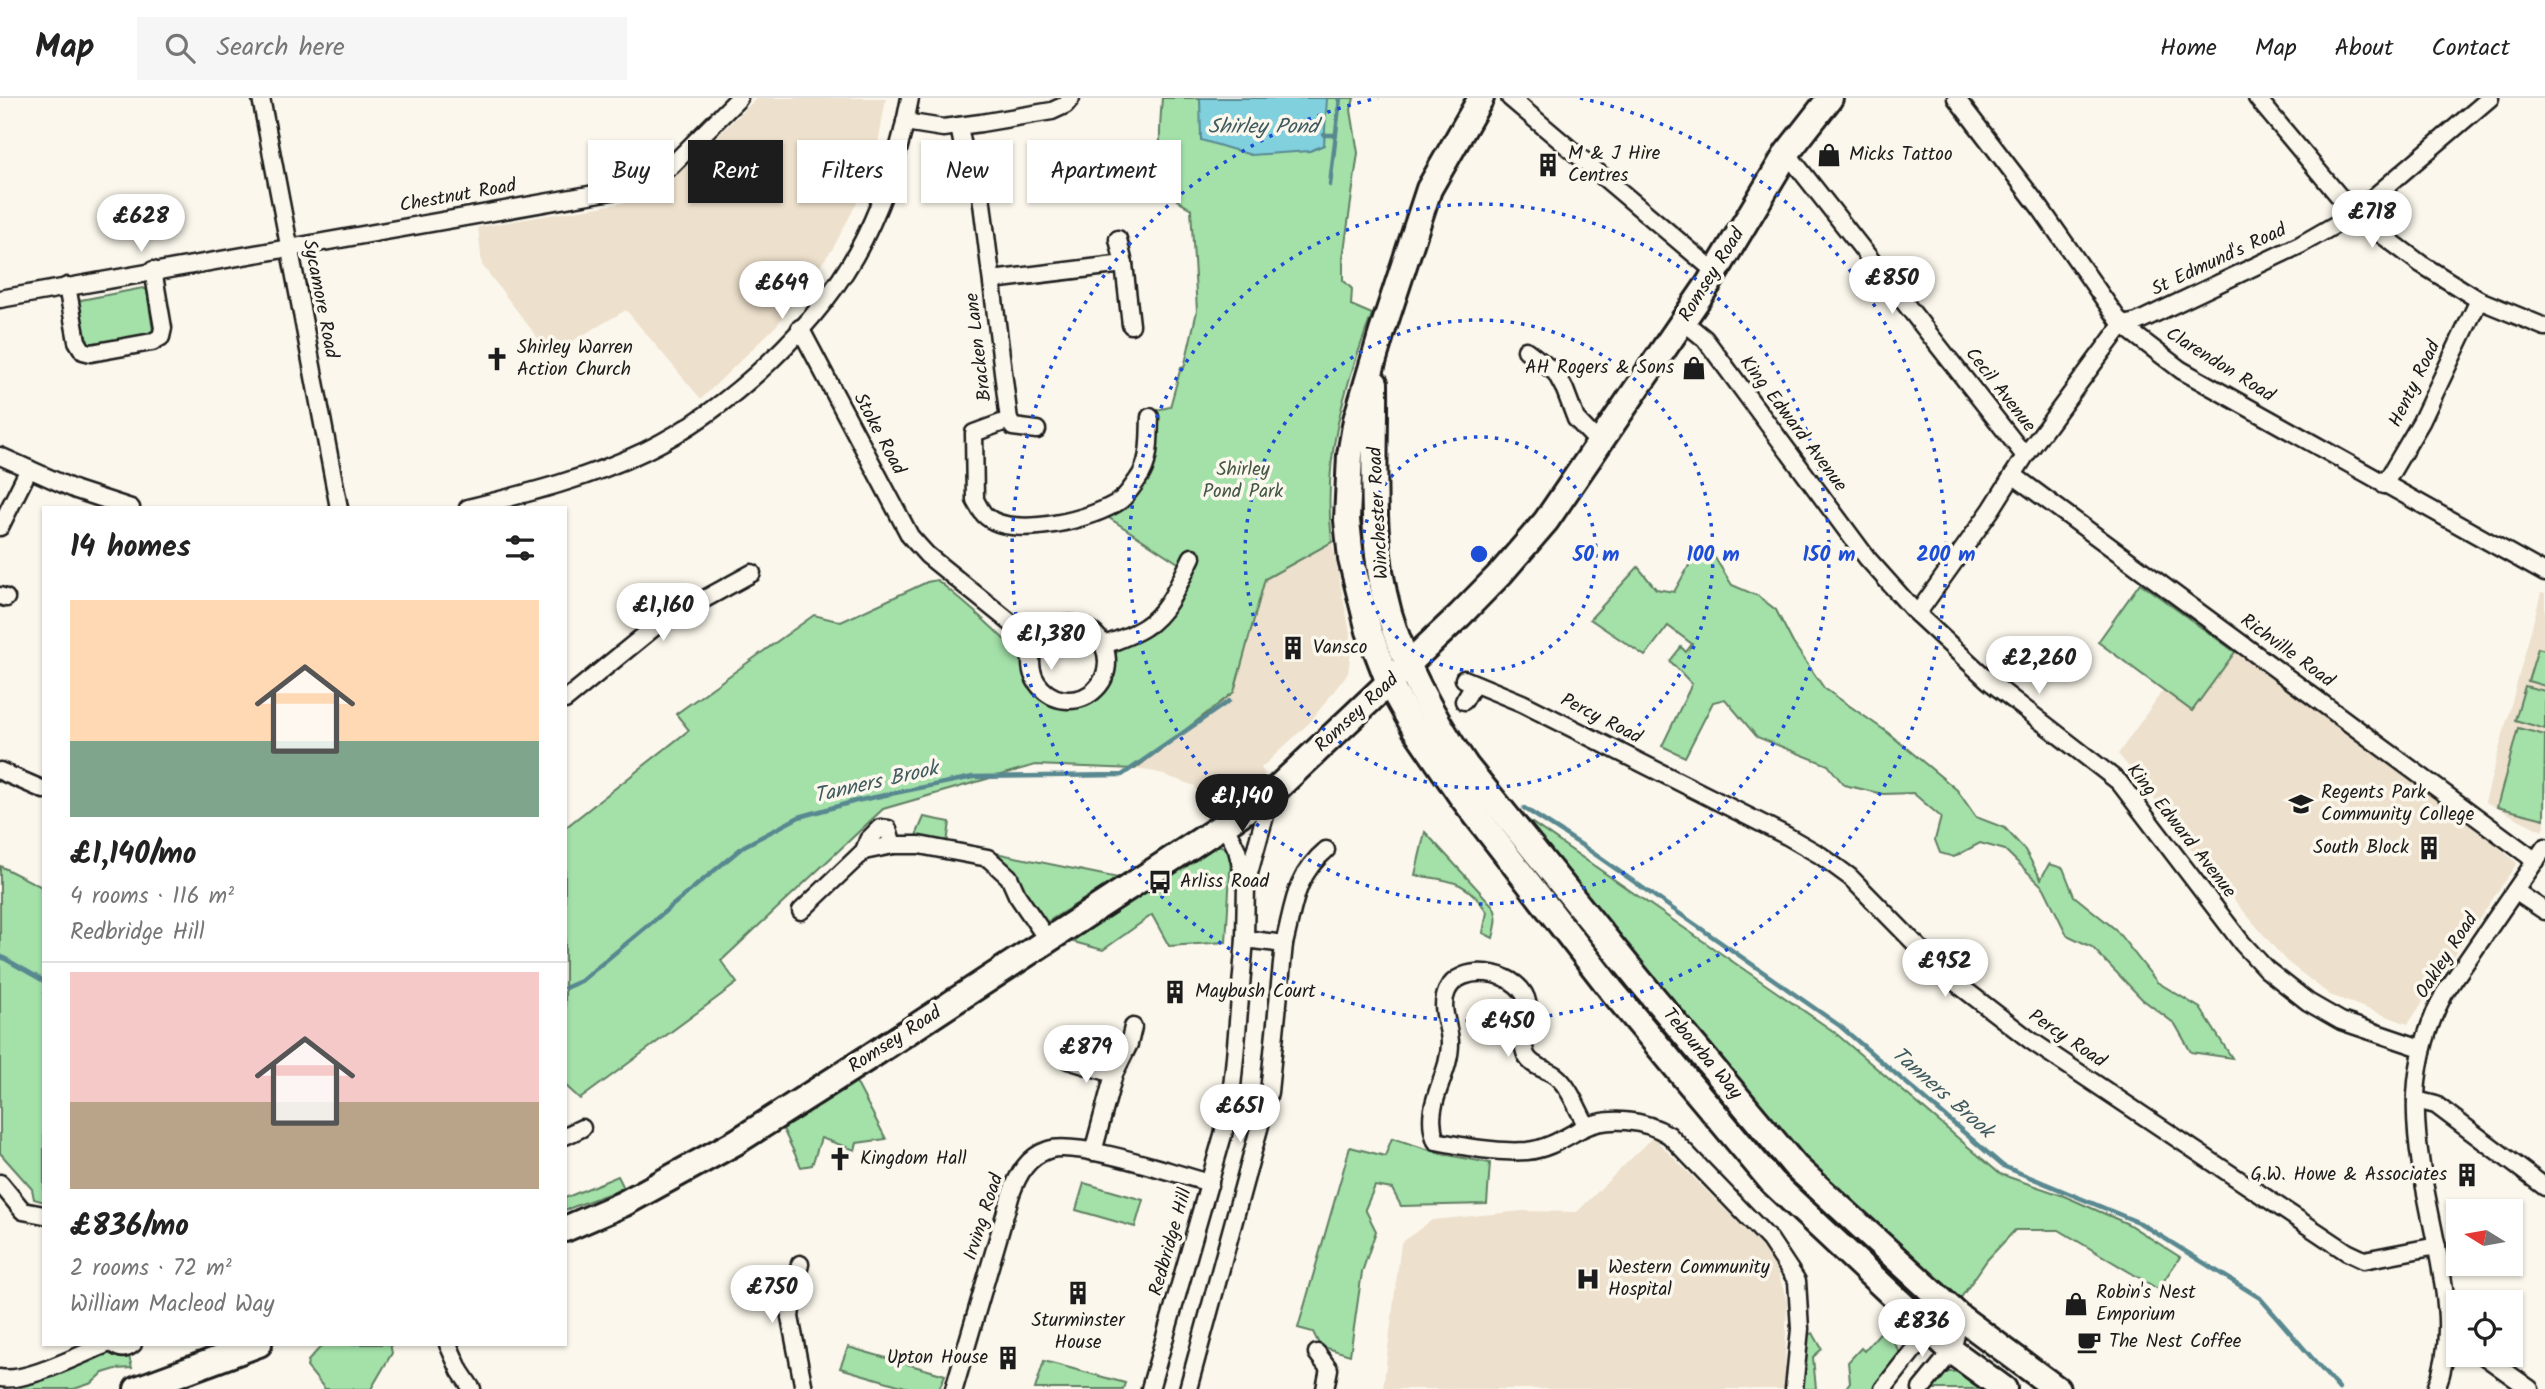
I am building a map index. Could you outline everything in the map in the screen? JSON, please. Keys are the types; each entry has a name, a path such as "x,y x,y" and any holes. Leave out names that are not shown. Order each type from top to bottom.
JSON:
{"main road":[{"name":"Winchester Road","path":"1390,683 1358,595 1351,559 1347,486 1356,420 1429,189 1481,98"},
{"name":"Romsey Road","path":"567,1228 623,1204 736,1142 1271,794 1390,683 1502,572 1546,521 1683,321 1787,153 1830,98"},
{"name":"Winchester Road","path":"1374,358 1377,550 1388,612 1408,664"},
{"name":"Tebourba Way","path":"1408,664 1446,737 1466,766 1795,1166 1961,1317 2057,1389"},
{"name":"Tebourba Way","path":"1390,683 1415,729 1456,789 1613,992 1772,1182 1952,1351 2004,1389"},
{"path":"137,1389 254,1346"}],"street":[{"name":"Sycamore Road","path":"261,98 339,506"},
{"name":"Chestnut Road","path":"0,299 640,186 671,166 739,98"},
{"path":"477,506 580,478 645,451 675,435 731,396 829,296 863,242 887,186 909,98"},
{"path":"905,122 943,128 959,126 1052,111 1065,105 1071,98"},
{"path":"1510,98 1706,264 1717,269"},
{"name":"Clarendon Road","path":"1956,98 2041,209 2122,325 2181,370 2545,573"},
{"path":"2257,98 2354,214 2421,264 2479,300 2545,327"},
{"name":"St Edmund's Road","path":"2122,325 2137,322 2300,245 2354,214 2490,98"},
{"name":"Bracken Lane","path":"959,126 963,147 981,195 1009,420 1013,427 1037,430"},
{"name":"Cecil Avenue","path":"1787,153 2025,456"},
{"path":"1118,239 1124,264 1131,326"},
{"name":"Bracken Lane","path":"992,280 1124,264"},
{"path":"67,286 77,341 83,351 91,353 152,342 161,337 163,328 153,271"},
{"name":"Henty Road","path":"2384,485 2421,422 2479,300"},
{"name":"King Edward Avenue","path":"1683,321 1705,340 1867,558 1917,614 1989,681 2119,782 2242,943 2266,969 2308,1002 2341,1021 2421,1048"},
{"path":"1917,614 1992,510 2025,456 2122,325"},
{"name":"Stoke Road","path":"800,328 902,522 927,555 1036,643"},
{"path":"1527,350 1556,373 1576,419 1599,443"},
{"path":"1009,420 974,433 975,500 989,519 1022,528 1048,526 1082,517 1121,500 1140,477 1148,454 1150,417"},
{"path":"0,456 87,494 125,506"},
{"path":"0,527 29,470"},
{"name":"Richville Road","path":"2013,475 2541,854"},
{"path":"1104,645 1146,627 1158,617 1169,602 1192,557"},
{"path":"567,698 657,625 752,573"},
{"path":"1073,624 1086,628 1104,645 1107,665 1104,678 1097,689 1082,699 1069,701 1048,695 1033,677 1031,654 1036,643 1051,628 1073,624"},
{"name":"Percy Road","path":"1464,701 1469,681 1541,712 1820,855 1850,877 1930,960 1991,1012 2347,1252 2364,1259 2437,1246"},
{"path":"0,771 42,789"},
{"name":"Redbridge Hill","path":"1150,1389 1210,1183 1231,1097 1245,939 1247,884 1271,794"},
{"name":"Redbridge Hill","path":"1225,825 1237,850 1247,884"},
{"path":"801,911 864,851 893,845 919,845 988,858 1009,877 1017,895 1047,939"},
{"path":"1188,1389 1269,1092 1284,944 1299,882 1310,863 1326,850"},
{"name":"Oakley Road","path":"2446,1293 2418,1145 2416,1100 2421,1048 2444,994 2541,854"},
{"path":"2515,891 2545,911"},
{"path":"1245,939 1284,944"},
{"path":"1587,1126 1560,1081 1530,1061 1526,1055 1523,1044 1527,1007 1526,998 1520,989 1496,974 1465,975 1453,981 1446,993 1444,1005 1450,1041 1449,1056 1433,1107 1436,1141 1487,1150 1529,1151 1561,1141 1587,1126 1623,1121 1658,1129 1669,1135 1777,1248 1797,1281 1800,1304 1794,1389"},
{"path":"1093,1152 1114,1074 1129,1044 1133,1027"},
{"path":"1068,1060 1114,1074"},
{"path":"2416,1100 2436,1105 2545,1187"},
{"path":"567,1135 582,1128"},
{"name":"Irving Road","path":"954,1389 1011,1194 1019,1174 1031,1159 1049,1150 1075,1148 1210,1183"},
{"path":"1,1186 23,1212 42,1215"},
{"path":"800,1264 790,1317 804,1389"},
{"path":"1883,1389 1929,1330 1961,1317"},
{"path":"1921,1389 1952,1351 1961,1317"},
{"path":"0,1378 16,1379 27,1376 102,1346"},
{"path":"449,1346 472,1389"},
{"path":"1317,1353 1329,1369 1325,1389"},
{"name":"Oakley Road","path":"2436,1389 2446,1362"},
{"path":"2499,1367 2530,1389"}],"shaded area":[{"path":"757,98 886,98 879,140 797,140 797,203 857,203 833,248 777,325 701,399 626,310 550,354 482,265 478,227 623,203 674,203 674,177 688,164 688,203 783,203 783,140 713,140"},
{"path":"1332,542 1352,643 1348,673 1310,722 1261,768 1265,774 1208,815 1195,786 1156,772 1135,769 1234,692 1265,579"},
{"name":"Regents Park Community College","path":"2140,583 2474,826 2517,863 2408,1024 2330,995 2286,961 2194,853 2118,754 2163,690 2098,642"},
{"name":"Regents Park Community College","path":"2541,593 2545,594 2545,825 2542,831 2485,802"},
{"name":"Western Community Hospital","path":"1653,1137 1773,1258 1787,1301 1784,1389 1383,1389 1401,1243 1432,1220 1523,1211 1577,1212"}],"green space":[{"name":"Shirley Pond Park","path":"1162,98 1354,98 1351,110 1358,153 1343,258 1343,280 1352,289 1351,305 1372,314 1352,370 1337,426 1330,482 1332,542 1265,579 1234,692 1135,769 1035,765 883,809 721,961 737,983 580,1099 567,1087 567,826 689,730 676,714 814,615 841,622 927,582 937,580 1007,642 1020,658 1041,694 1051,702 1061,705 1080,704 1100,691 1118,651 1157,629 1174,606 1192,572 1103,514 1153,454 1156,410 1170,407 1181,367 1184,368 1197,311 1191,209 1181,202 1181,140 1160,140"},
{"path":"143,288 147,290 153,331 150,335 88,345 83,339 78,303 81,300"},
{"path":"1710,550 1732,585 1758,596 1776,610 1793,643 1824,688 1887,732 1957,790 1976,817 2005,828 2025,850 2041,879 2049,864 2063,868 2074,896 2115,929 2157,982 2200,1008 2232,1058 2191,1052 2175,1024 2142,999 2092,947 2067,935 2044,888 2005,850 1980,843 1954,857 1940,853 1935,840 1941,817 1913,793 1883,794 1844,785 1828,765 1757,737 1725,699 1713,702 1685,757 1662,746 1692,684 1670,661 1681,647 1686,652 1692,644 1668,626 1645,656 1590,619 1638,567 1656,589 1674,592 1691,562 1704,561"},
{"path":"2140,583 2235,652 2192,711 2098,642"},
{"path":"2538,648 2545,650 2545,686 2528,681"},
{"path":"2525,686 2545,691 2545,729 2515,720"},
{"path":"2518,728 2545,735 2544,819 2497,807"},
{"path":"1512,809 1833,1031 2000,1174 2064,1196 2128,1224 2180,1257 2158,1289 2059,1230 2015,1230 1987,1260 1960,1299 1801,1160"},
{"path":"924,817 950,822 947,843 1118,878 1039,927 988,858 912,845"},
{"path":"1425,832 1493,906 1496,926 1493,938 1483,933 1487,912 1472,893 1456,883 1415,875"},
{"path":"1217,845 1228,848 1231,856 1226,942 1169,946 1152,915 1103,950 1070,941 1210,847"},
{"path":"0,866 42,887 42,1201 34,1199 32,1189 0,1153"},
{"path":"856,1082 886,1139 857,1143 855,1150 821,1138 812,1165 801,1167 783,1129"},
{"path":"1392,1138 1442,1154 1490,1163 1487,1204 1401,1206 1392,1189 1375,1186 1365,1209 1376,1231 1362,1272 1350,1355 1320,1346 1313,1332 1298,1328 1350,1147 1385,1156"},
{"path":"618,1176 624,1188 567,1209 567,1197"},
{"path":"1084,1183 1143,1200 1135,1227 1076,1210"},
{"path":"1885,1327 1900,1353 1875,1389 1845,1389 1850,1382 1848,1362 1861,1348 1864,1351"},
{"path":"1813,1333 1822,1349 1813,1357 1816,1389 1803,1389 1807,1335"},
{"path":"321,1346 390,1346 392,1353 371,1389 325,1389 307,1367 308,1361"},
{"path":"848,1347 945,1375 939,1389 912,1389 840,1368"},
{"path":"109,1352 129,1356 132,1368 103,1373 92,1383 74,1389 21,1389 20,1385"},
{"path":"1044,1361 1125,1383 1123,1389 1035,1389"},
{"path":"1961,1371 1986,1389 1929,1389 1940,1373"}],"water":[{"name":"Shirley Pond","path":"1200,98 1327,98 1324,145 1310,151 1251,155 1201,140"}],"waterway":[{"path":"1330,185 1340,98"},
{"path":"1324,135 1336,135"},
{"name":"Tanners Brook","path":"567,987 581,981 744,846 799,817 856,801 973,777 1122,775 1229,701"},
{"name":"Tanners Brook","path":"1524,808 1583,846 1840,1026 2003,1166 2140,1223 2260,1298 2339,1389"},
{"name":"Tanners Brook","path":"0,956 42,980"}],"place":[{"name":"Micks Tattoo","path":"1829,155"},
{"name":"M & J Hire Centres","path":"1548,165"},
{"name":"Shirley Warren Action Church","path":"497,359"},
{"name":"AH Rogers & Sons","path":"1694,368"},
{"name":"Vansco","path":"1293,648"},
{"name":"Regents Park Community College","path":"2301,804"},
{"name":"South Block","path":"2429,848"},
{"name":"Arliss Road","path":"1160,882"},
{"name":"Maybush Court","path":"1175,992"},
{"name":"Kingdom Hall","path":"840,1159"},
{"name":"G.W. Howe & Associates","path":"2467,1175"},
{"name":"Western Community Hospital","path":"1588,1279"},
{"name":"Sturminster House","path":"1078,1293"},
{"name":"Robin's Nest Emporium","path":"2076,1304"},
{"name":"The Nest Coffee","path":"2089,1342"},
{"name":"Upton House","path":"1008,1358"}]}
